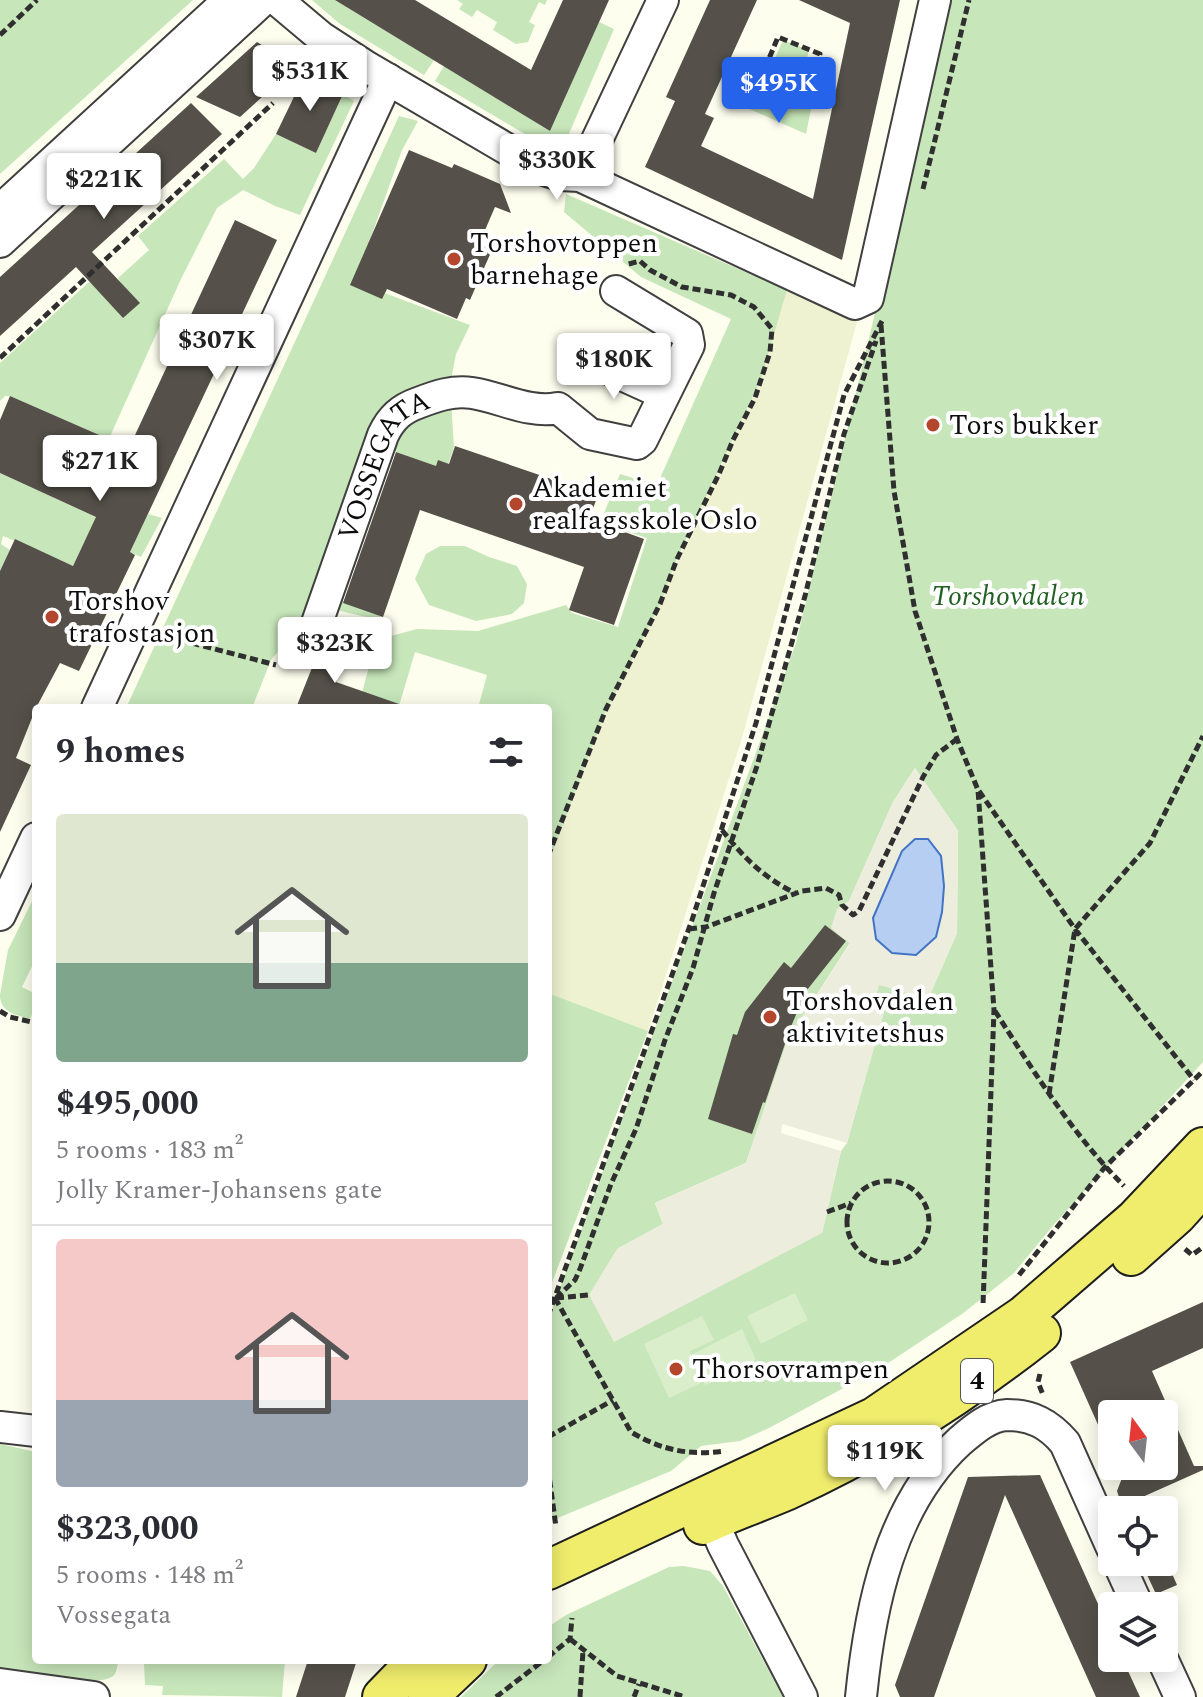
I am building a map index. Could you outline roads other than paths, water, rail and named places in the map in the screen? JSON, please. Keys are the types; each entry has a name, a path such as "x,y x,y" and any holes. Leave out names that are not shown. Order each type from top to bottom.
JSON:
{"main road":[{"name":"4","path":"560,1607 563,1587 874,1417 1024,1315 1135,1219 1203,1147"},
{"name":"4","path":"552,1568 707,1509 789,1489 887,1438 975,1382 1039,1334 1152,1238 1203,1186"},
{"path":"382,1697 414,1664"},
{"path":"428,1697 463,1664"}],"street":[{"path":"0,210 229,0"},
{"path":"0,242 263,0"},
{"path":"277,0 321,37 541,169 560,175 580,176 855,304 878,311 935,0"},
{"path":"580,176 663,0"},
{"path":"99,704 388,79"},
{"name":"VOSSEGATA","path":"317,623 383,435 396,414 408,407 451,392 471,392 527,407 558,408 590,434 637,444 642,440 689,345 687,334 615,279"},
{"path":"587,359 664,394"},
{"path":"0,915 32,847"},
{"path":"861,1697 867,1636 906,1510 927,1477 972,1430 996,1416 1043,1414 1065,1443 1098,1517"},
{"path":"0,1427 32,1431"},
{"path":"707,1509 802,1697"},
{"path":"1168,1672 1180,1697"},
{"path":"0,1684 94,1697"}],"water":[{"path":"915,839 928,839 941,856 944,886 942,912 936,937 916,955 892,953 876,939 873,918 902,851"}],"place":[{"name":"Torshovtoppen barnehage","path":"454,259"},
{"name":"Tors bukker","path":"933,425"},
{"name":"Akademiet realfagsskole Oslo","path":"516,504"},
{"name":"Torshov trafostasjon","path":"52,617"},
{"name":"Torshovdalen aktivitetshus","path":"770,1017"},
{"name":"Thorsovrampen","path":"676,1369"}],"park label":[{"name":"Torshovdalen","path":"1008,596"}]}
